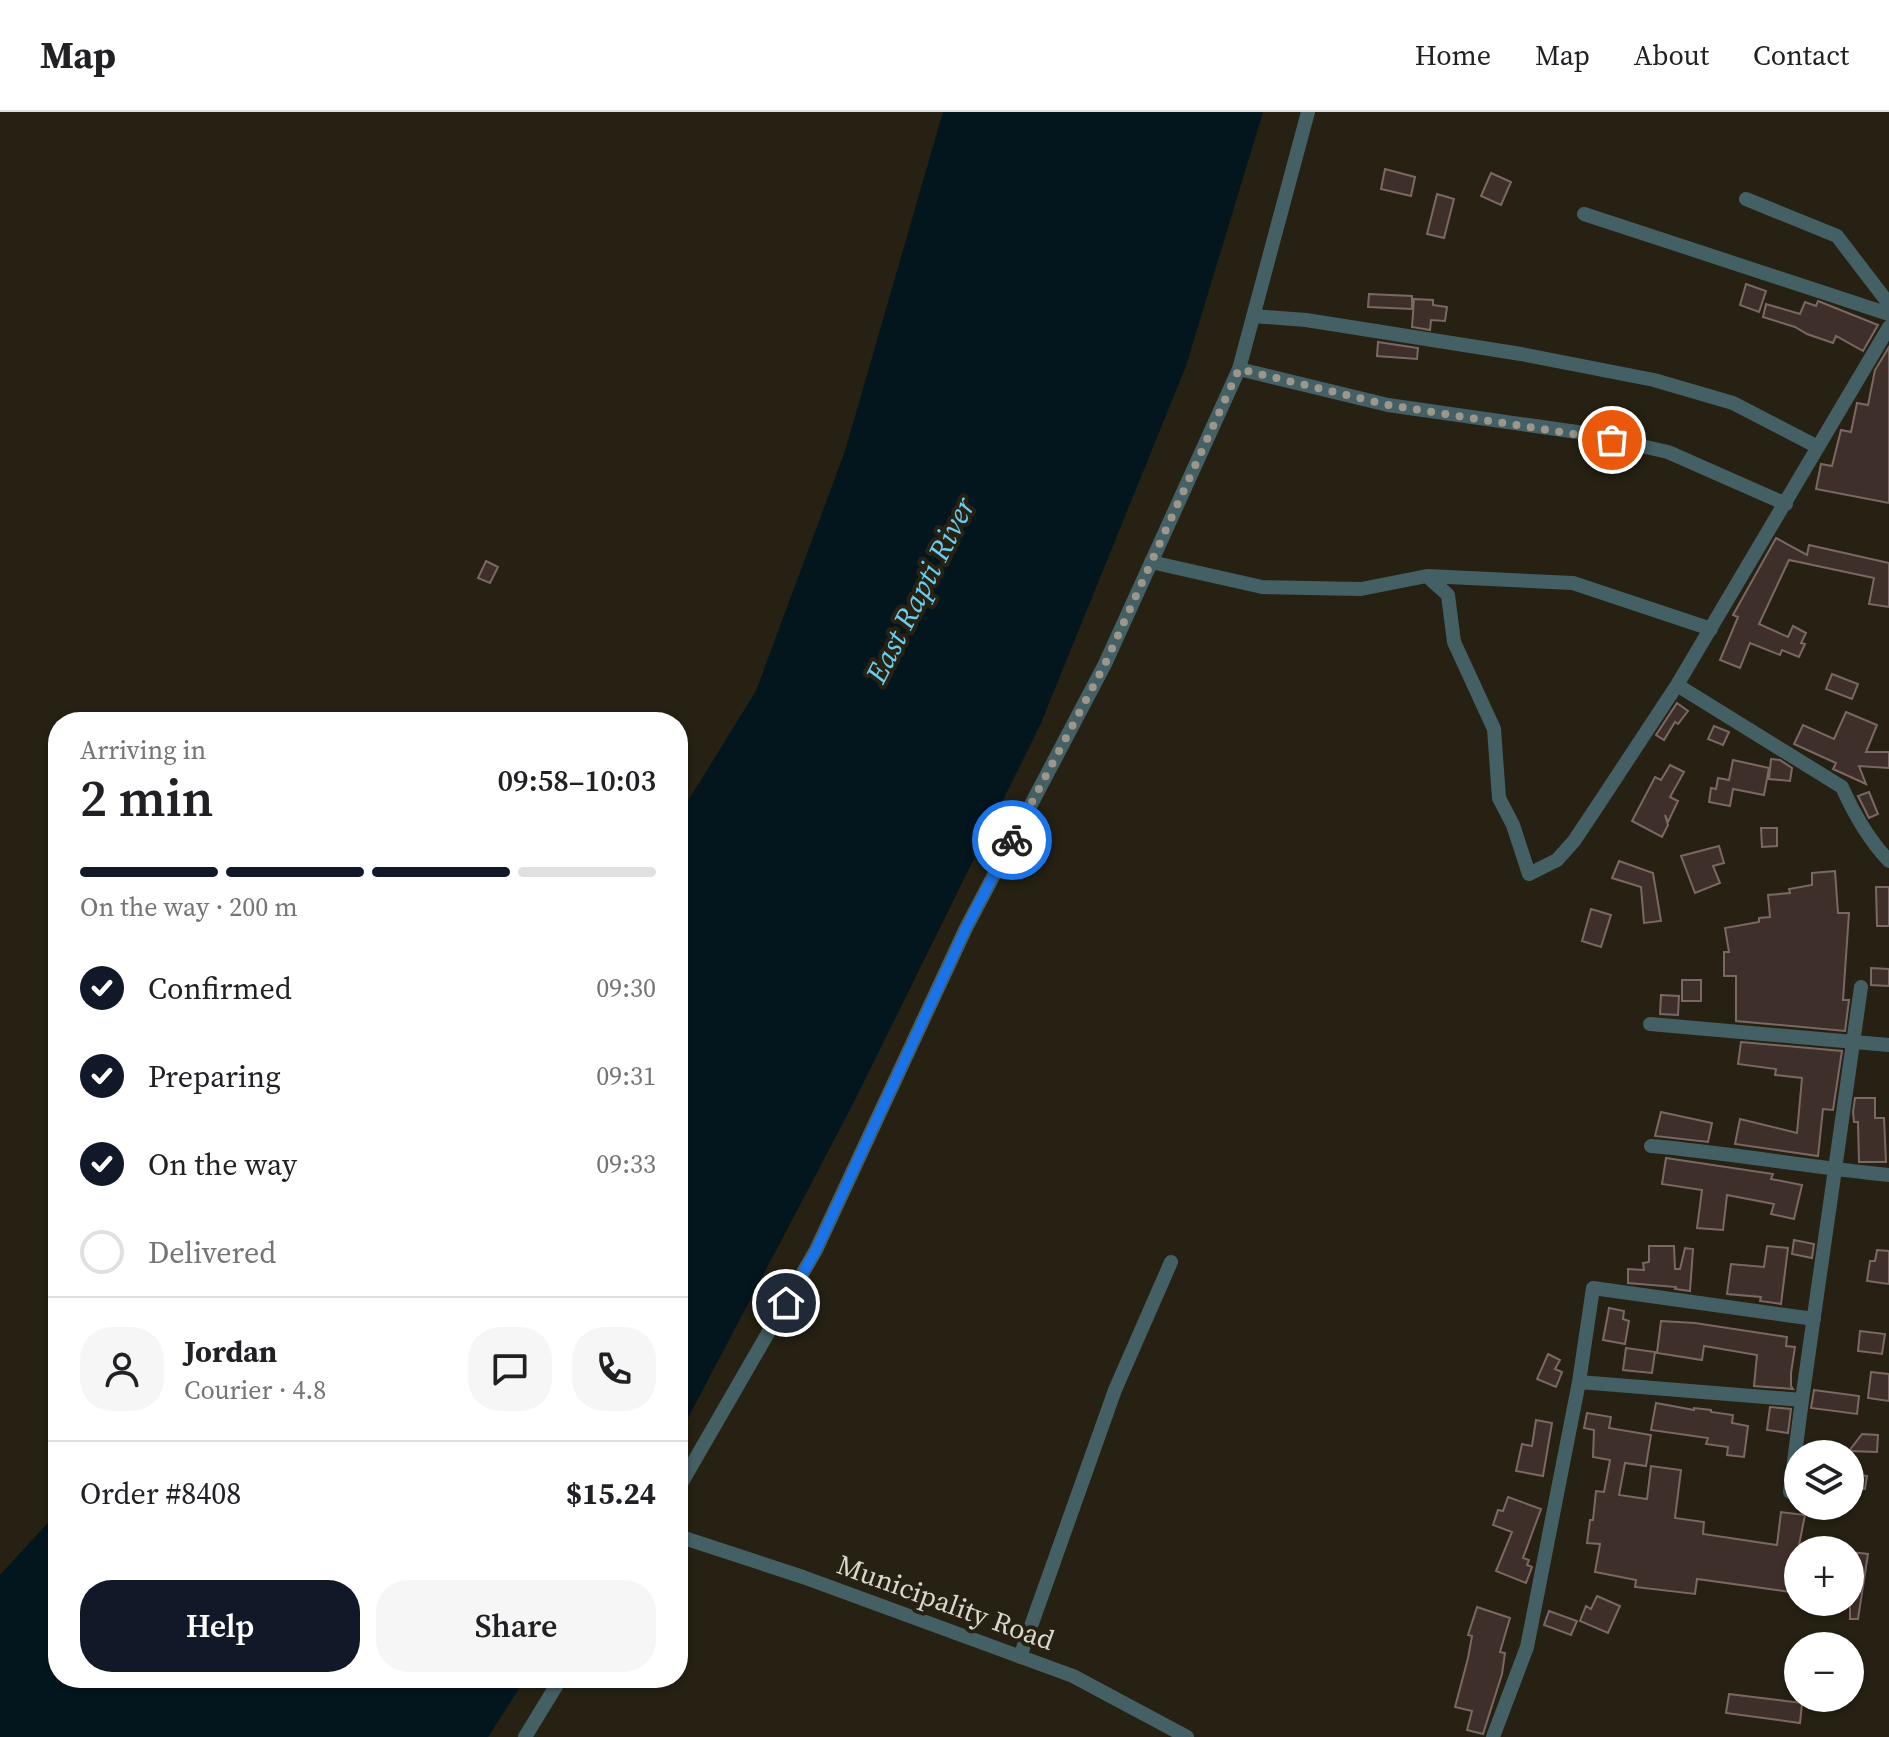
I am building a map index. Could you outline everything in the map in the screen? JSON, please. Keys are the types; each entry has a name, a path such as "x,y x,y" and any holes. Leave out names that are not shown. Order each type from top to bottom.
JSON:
{"street":[{"path":"688,1472 816,1250 966,928 1105,664 1239,369 1308,112"},
{"path":"1746,199 1837,236 1889,304"},
{"path":"1584,214 1889,314"},
{"path":"1253,316 1306,320 1521,354 1654,380 1733,403 1816,446"},
{"path":"1427,576 1448,595 1454,642 1494,729 1499,798 1513,825 1529,874 1557,860 1574,841 1677,685 1889,327"},
{"path":"1239,369 1388,405 1584,433 1668,452 1786,504"},
{"path":"1151,562 1262,587 1361,589 1427,576 1573,583 1711,629"},
{"path":"1677,685 1842,787 1876,848 1889,861"},
{"path":"1797,1440 1861,987"},
{"path":"1650,1024 1889,1045"},
{"path":"1651,1146 1713,1151 1889,1175"},
{"path":"1020,1657 1115,1390 1171,1262"},
{"path":"1493,1737 1527,1647 1579,1382 1593,1288 1814,1319"},
{"path":"1579,1382 1802,1400"},
{"name":"Municipality Road","path":"688,1539 803,1577 1073,1676 1187,1737"},
{"path":"525,1737 555,1688"}],"water":[{"name":"East Rapti River","path":"943,112 1263,112 1186,366 1041,723 853,1104 688,1418 688,801 756,691 845,451"},
{"path":"48,1523 48,1688 520,1688 488,1737 0,1737 0,1575"}],"building":[{"path":"1385,169 1415,177 1411,196 1381,189"},
{"path":"1491,173 1511,182 1501,205 1481,196"},
{"path":"1437,194 1454,199 1444,238 1427,234"},
{"path":"1746,284 1766,291 1759,312 1740,305"},
{"path":"1369,294 1412,296 1412,309 1368,307"},
{"path":"1414,299 1433,300 1433,305 1447,307 1445,321 1431,320 1430,330 1412,327"},
{"path":"1818,301 1878,325 1863,351 1836,336 1833,343 1763,317 1766,304 1800,314 1805,302 1816,306"},
{"path":"1378,342 1418,348 1417,359 1377,356"},
{"path":"1889,347 1889,503 1816,489 1821,464 1832,466 1841,430 1851,432 1857,403 1868,405 1875,370"},
{"path":"1776,538 1807,555 1809,545 1889,563 1889,607 1869,604 1874,578 1789,560 1759,624 1788,637 1793,626 1806,633 1801,643 1805,644 1799,657 1782,650 1780,655 1750,643 1740,668 1720,660 1738,617 1733,615"},
{"path":"486,561 498,567 490,583 478,578"},
{"path":"1832,674 1858,684 1852,699 1826,689"},
{"path":"1677,703 1688,711 1678,724 1675,722 1664,740 1656,735"},
{"path":"1846,712 1877,725 1866,752 1889,752 1889,768 1859,766 1866,784 1833,769 1836,763 1794,744 1803,725 1834,739"},
{"path":"1714,726 1729,732 1723,745 1708,739"},
{"path":"1771,759 1780,760 1792,768 1790,781 1769,779"},
{"path":"1733,760 1769,768 1764,795 1733,789 1730,806 1709,802 1711,788 1716,789 1718,778 1729,780"},
{"path":"1670,765 1684,772 1670,797 1678,801 1668,822 1665,815 1668,825 1662,837 1632,821 1655,777 1661,780"},
{"path":"1869,792 1878,814 1869,818 1858,796"},
{"path":"1761,828 1777,828 1777,846 1762,847"},
{"path":"1719,846 1724,863 1713,866 1720,883 1695,893 1681,856"},
{"path":"1619,861 1653,873 1661,921 1644,923 1641,887 1612,878"},
{"path":"1835,871 1838,913 1849,913 1843,1000 1849,1000 1845,1031 1736,1021 1736,976 1724,976 1724,952 1729,952 1725,928 1770,917 1768,895 1790,893 1789,889 1812,885 1812,873"},
{"path":"1876,887 1889,887 1889,926 1877,926"},
{"path":"1591,909 1611,915 1601,947 1582,941"},
{"path":"1871,968 1889,969 1889,986 1871,985"},
{"path":"1682,980 1701,980 1701,1001 1682,1001"},
{"path":"1661,995 1679,996 1678,1015 1660,1014"},
{"path":"1741,1042 1842,1051 1833,1110 1823,1109 1818,1156 1735,1144 1740,1119 1797,1133 1802,1078 1775,1075 1776,1069 1738,1064"},
{"path":"1855,1098 1875,1098 1875,1118 1884,1118 1886,1162 1859,1162 1858,1122 1854,1122 1853,1112"},
{"path":"1661,1112 1712,1123 1708,1142 1655,1136"},
{"path":"1666,1158 1773,1174 1771,1179 1802,1185 1794,1219 1771,1214 1774,1204 1727,1195 1723,1230 1697,1228 1702,1190 1662,1184"},
{"path":"1794,1240 1814,1244 1812,1258 1792,1254"},
{"path":"1649,1246 1674,1246 1675,1269 1680,1269 1685,1248 1693,1249 1690,1291 1628,1283 1628,1269 1644,1270 1643,1263 1649,1262"},
{"path":"1767,1246 1788,1248 1781,1304 1760,1301 1761,1297 1727,1294 1731,1264 1764,1267"},
{"path":"1877,1250 1889,1251 1889,1284 1867,1281 1870,1261 1875,1261"},
{"path":"1609,1308 1624,1311 1623,1319 1629,1321 1625,1344 1603,1340"},
{"path":"1661,1321 1787,1337 1786,1346 1795,1347 1791,1373 1793,1389 1754,1386 1757,1355 1704,1346 1702,1360 1657,1353"},
{"path":"1860,1331 1885,1334 1882,1354 1858,1351"},
{"path":"1626,1348 1655,1352 1652,1373 1623,1370"},
{"path":"1548,1354 1560,1360 1555,1369 1562,1372 1556,1387 1537,1379"},
{"path":"1871,1372 1889,1374 1889,1401 1868,1398"},
{"path":"1814,1390 1859,1396 1857,1414 1811,1408"},
{"path":"1656,1403 1733,1415 1732,1423 1748,1426 1744,1457 1727,1455 1728,1447 1706,1444 1708,1438 1651,1430"},
{"path":"1770,1407 1791,1409 1788,1433 1767,1430"},
{"path":"1587,1413 1611,1417 1609,1428 1651,1435 1646,1466 1625,1463 1619,1495 1647,1499 1651,1466 1681,1470 1675,1518 1704,1522 1703,1534 1777,1545 1781,1512 1784,1512 1784,1520 1804,1520 1801,1536 1784,1536 1784,1591 1697,1579 1695,1594 1635,1587 1636,1580 1595,1572 1600,1544 1587,1543 1590,1520 1593,1520 1596,1491 1604,1492 1610,1460 1593,1457 1594,1430 1584,1428"},
{"path":"1536,1420 1552,1423 1543,1476 1516,1471 1522,1444 1532,1446"},
{"path":"1862,1434 1878,1435 1877,1452 1864,1452 1864,1440 1857,1440"},
{"path":"1508,1497 1541,1509 1523,1558 1529,1560 1527,1565 1532,1567 1526,1583 1496,1571 1512,1532 1493,1525 1498,1510 1503,1511"},
{"path":"1864,1554 1868,1554 1864,1580"},
{"path":"1597,1596 1620,1606 1608,1633 1580,1621 1586,1606 1591,1609"},
{"path":"1477,1607 1510,1618 1500,1652 1505,1653 1502,1674 1483,1734 1467,1730 1472,1711 1455,1707 1472,1636 1468,1635"},
{"path":"1549,1611 1577,1621 1571,1635 1544,1625"},
{"path":"1729,1694 1784,1701 1784,1712 1801,1712 1800,1723 1726,1713"}],"way so far":[{"path":"1012,840 1105,664 1239,369 1388,405 1584,433 1612,440"}],"route":[{"path":"786,1303 816,1250 966,928 1012,840"}]}
